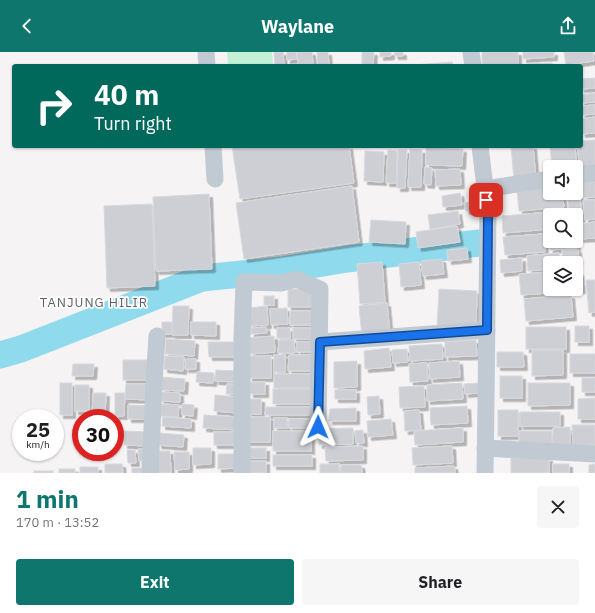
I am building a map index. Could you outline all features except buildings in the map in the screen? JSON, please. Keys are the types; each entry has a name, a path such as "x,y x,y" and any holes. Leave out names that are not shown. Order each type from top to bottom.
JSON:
{"street":[{"path":"206,52 207,64"},
{"path":"471,52 473,64"},
{"path":"213,148 215,179"},
{"path":"480,148 488,212 485,473"},
{"path":"583,174 595,173"},
{"path":"485,188 543,180"},
{"path":"242,473 242,338 244,282 281,283 296,279 320,289 318,427"},
{"path":"320,342 487,330"},
{"path":"150,473 158,336"},
{"path":"485,448 595,454"}],"green space":[{"path":"227,52 272,52 273,64 228,64"}],"waterway":[{"path":"0,355 21,349 202,278 281,270 347,259 479,243"}],"district":[{"name":"TANJUNG HILIR","path":"94,302"}],"route":[{"path":"318,427 320,342 487,330 488,212 486,200"}]}
